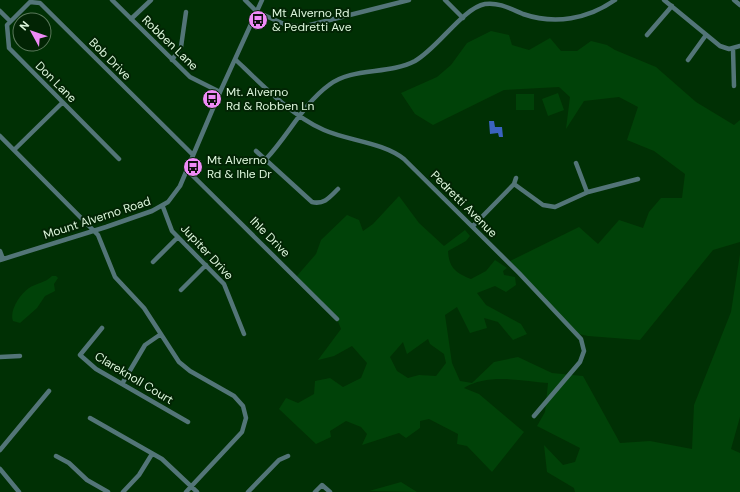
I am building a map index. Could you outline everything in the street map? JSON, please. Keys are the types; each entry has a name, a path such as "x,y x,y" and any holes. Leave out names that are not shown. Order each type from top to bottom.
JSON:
{"street":[{"name":"Robben Lane","path":"112,0 190,77 220,92"},
{"path":"131,19 151,0"},
{"path":"245,0 257,12 284,24 302,27 409,0"},
{"name":"Mount Alverno Road","path":"1,260 94,231 163,207 176,193 187,170 220,92 236,60 262,0"},
{"path":"445,0 463,18"},
{"path":"266,159 314,100 332,83 349,76 389,70 413,62 434,47 463,18 478,7 492,4 538,18 568,19 593,13 615,0"},
{"path":"664,0 720,46 733,49 740,46"},
{"path":"734,0 740,5"},
{"name":"Bob Drive","path":"10,21 30,2 40,3 193,155"},
{"path":"647,35 672,6"},
{"path":"0,11 10,21"},
{"path":"172,60 181,48 186,12"},
{"name":"Don Lane","path":"10,21 6,29 9,48 119,159"},
{"path":"688,60 706,35"},
{"path":"733,49 734,86"},
{"name":"Pedretti Avenue","path":"236,60 270,93 312,124 324,130 390,151 400,156 473,226 519,273 584,345 584,351 580,362 534,416"},
{"path":"14,150 62,103"},
{"path":"0,136 94,231 100,240 115,277 144,308 176,357 184,366 234,396 240,402 245,414 244,427 239,436 186,492"},
{"path":"256,151 312,202 318,203 325,201 338,189"},
{"path":"576,163 587,192"},
{"name":"Ihle Drive","path":"187,170 337,319"},
{"path":"473,226 514,184 516,178"},
{"path":"514,184 543,205 549,206 560,205 587,192 638,179"},
{"name":"Jupiter Drive","path":"163,207 170,227 224,284 244,334"},
{"path":"153,262 178,237"},
{"path":"0,251 1,260"},
{"path":"181,290 206,265"},
{"name":"Clareknoll Court","path":"102,328 80,355 96,369 188,422"},
{"path":"122,384 145,345 161,334"},
{"path":"0,357 20,356"},
{"path":"0,450 49,392"},
{"path":"90,418 166,462 197,492"},
{"path":"123,492 139,475 152,454"},
{"path":"56,456 69,463 87,480 108,492"},
{"path":"248,492 279,460 288,456"},
{"path":"0,469 19,492"},
{"path":"315,492 322,485 330,492"}],"green space":[{"path":"491,31 509,35 512,45 529,50 550,38 561,51 577,51 591,41 607,45 615,50 656,67 696,102 734,125 740,120 740,242 713,250 640,340 588,336 574,333 508,262 579,227 598,244 619,220 643,228 649,212 661,198 682,198 685,174 654,151 627,140 638,107 619,97 584,101 566,129 570,97 559,87 504,90 433,125 415,114 401,93 437,77 451,65 467,43"},
{"path":"558,93 564,110 548,116 542,99"},
{"path":"516,94 534,94 534,110 516,110"},
{"path":"399,196 419,223 444,246 465,230 470,236 466,241 448,251 450,262 457,272 471,279 486,271 495,260 507,268 503,271 504,275 515,277 516,285 506,292 495,286 477,293 486,305 521,324 527,334 513,340 498,322 484,318 487,328 470,333 457,307 445,315 452,363 460,381 472,383 494,362 518,357 552,373 583,376 620,443 650,441 692,449 694,405 731,312 740,254 740,417 731,449 740,453 740,492 575,492 574,488 547,472 544,445 563,465 575,462 580,448 537,426 545,412 548,383 494,379 473,383 464,388 479,394 524,432 492,472 467,446 457,444 458,434 429,419 420,421 420,428 406,438 399,433 362,445 367,434 361,427 346,421 330,431 331,437 316,444 279,409 286,398 298,403 314,394 315,381 330,378 343,387 361,378 367,363 352,346 334,356 318,360 341,329 337,319 296,277 316,254 321,240 347,215 359,220 363,231 373,224","holes":["428,339 430,344 444,354 446,363 436,376 419,375 408,378 397,371 390,357 403,342 407,354"]},
{"path":"52,276 56,276 58,278 54,284 55,291 45,296 37,308 20,323 13,321 12,317 14,308 22,294 29,288 47,280"},
{"path":"401,482 417,492 369,491"}],"water":[{"path":"489,121 494,121 495,127 502,127 503,137 499,137 498,133 490,134"}],"place":[{"name":"Mt Alverno Rd & Pedretti Ave","path":"258,20"},
{"name":"Mt. Alverno Rd & Robben Ln","path":"212,99"},
{"name":"Mt Alverno Rd & Ihle Dr","path":"193,167"}]}
